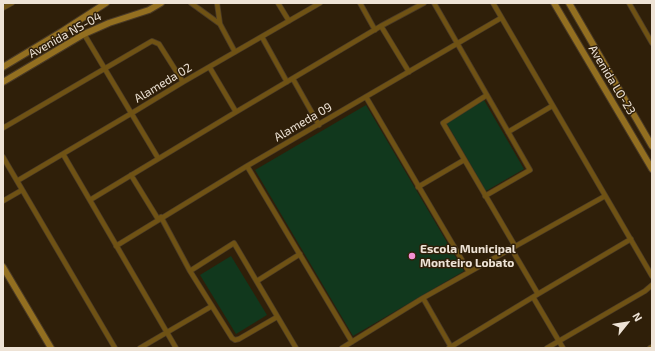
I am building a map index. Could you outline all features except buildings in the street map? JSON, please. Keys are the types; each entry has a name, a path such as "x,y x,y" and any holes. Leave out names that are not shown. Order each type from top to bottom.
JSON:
{"street":[{"path":"3,8 12,3"},
{"name":"Avenida NS-04","path":"3,67 106,3"},
{"name":"Avenida NS-04","path":"3,82 84,34 109,23 149,10 161,3"},
{"path":"191,3 220,24"},
{"path":"217,3 220,24 235,52"},
{"path":"278,3 289,21"},
{"name":"Alameda 02","path":"17,181 183,82 210,68 320,3"},
{"path":"360,3 375,30"},
{"path":"90,200 381,26 424,3"},
{"path":"434,3 530,170 485,196"},
{"path":"493,3 652,276"},
{"name":"Avenida LO-23","path":"554,3 652,169"},
{"name":"Avenida LO-23","path":"568,3 652,146"},
{"path":"629,3 652,43"},
{"name":"Alameda 09","path":"116,246 159,218 501,18"},
{"path":"381,26 409,72"},
{"path":"84,34 158,158"},
{"path":"262,37 287,82"},
{"path":"3,128 152,41 159,44 183,82"},
{"path":"210,68 236,112"},
{"path":"293,79 319,125"},
{"path":"487,96 443,123 485,196 538,294"},
{"path":"366,97 469,272"},
{"path":"508,132 552,106"},
{"path":"63,154 176,348"},
{"path":"3,157 115,348"},
{"path":"418,187 464,160"},
{"path":"247,166 352,342"},
{"path":"131,175 232,338 235,340 239,339 277,317"},
{"path":"3,201 22,190"},
{"path":"342,348 423,298 605,196"},
{"path":"423,298 450,347 631,239"},
{"path":"190,271 234,243 296,348"},
{"path":"257,280 300,254"},
{"path":"3,267 50,348"},
{"path":"547,348 645,291 652,285"},
{"path":"533,297 563,348"},
{"path":"140,348 212,306"}],"green space":[{"path":"484,100 524,169 486,191 446,122"},
{"path":"366,105 464,271 353,336 255,170"},
{"path":"231,256 267,315 236,334 200,275"}],"place":[{"name":"Escola Municipal Monteiro Lobato","path":"412,256"}]}
